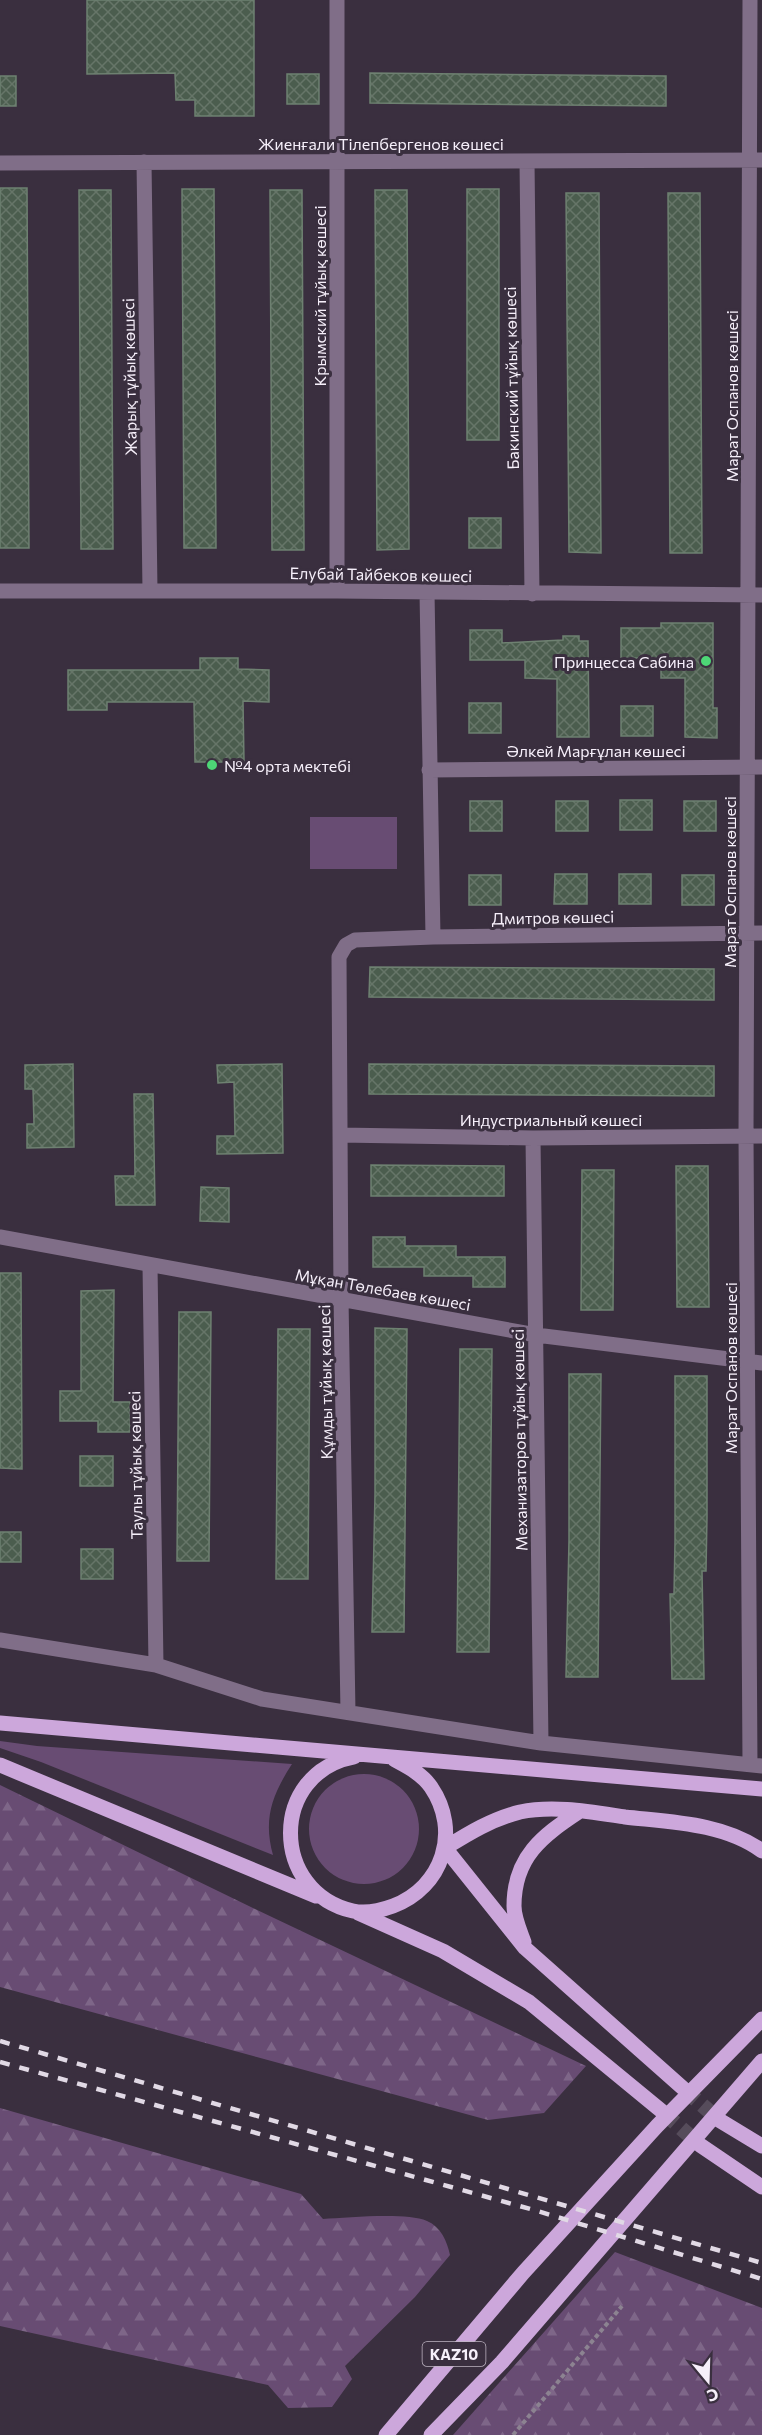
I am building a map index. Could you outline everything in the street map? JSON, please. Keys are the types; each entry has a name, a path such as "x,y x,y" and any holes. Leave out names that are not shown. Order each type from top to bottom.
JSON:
{"main road":[{"path":"0,1723 762,1789"},
{"path":"330,1902 309,1885 294,1862 289,1836 292,1811 303,1789 320,1771 342,1759 366,1755"},
{"path":"355,1911 383,1910 408,1900 428,1882 446,1848 442,1808 430,1786 412,1769 390,1757"},
{"path":"0,1766 355,1911 443,1951 529,2002 660,2119"},
{"path":"446,1848 483,1824 520,1812 552,1809 700,1826 752,1844 762,1851"},
{"path":"525,1948 514,1908 518,1875 531,1849 554,1828 580,1811"},
{"path":"446,1848 525,1948 685,2090"},
{"name":"KAZ10","path":"386,2435 523,2273 660,2119 761,2019"},
{"name":"KAZ10","path":"431,2435 502,2362 762,2061"},
{"path":"718,2120 762,2146"},
{"path":"700,2145 762,2187"}],"street":[{"name":"Крымский тұйық көшесі","path":"337,0 337,591"},
{"name":"Марат Оспанов көшесі","path":"750,0 756,160 755,767 746,933 746,1136 755,1363 756,1765"},
{"name":"Жиенғали Тілепбергенов көшесі","path":"0,163 756,160"},
{"name":"Бакинский тұйық көшесі","path":"527,161 532,594"},
{"name":"Жарық тұйық көшесі","path":"144,162 150,590"},
{"name":"Елубай Тайбеков көшесі","path":"0,591 755,595"},
{"path":"427,592 434,937"},
{"name":"Әлкей Марғұлан көшесі","path":"429,770 755,767"},
{"name":"Дмитров көшесі","path":"346,945 355,940 434,937 762,933"},
{"name":"Құмды тұйық көшесі","path":"346,945 339,957 341,1299 348,1712"},
{"name":"Индустриальный көшесі","path":"340,1135 533,1138 762,1136"},
{"name":"Механизаторов тұйық көшесі","path":"533,1138 541,1743"},
{"name":"Мұқан Төлебаев көшесі","path":"0,1237 536,1335 755,1363"},
{"name":"Таулы тұйық көшесі","path":"150,1266 156,1665"},
{"path":"0,1640 156,1665 262,1699 541,1743 756,1765"}],"path":[{"path":"513,2435 622,2306"}],"green space":[{"path":"310,817 397,817 397,869 310,869"},
{"path":"0,1741 37,1746 292,1764 279,1786 271,1808 269,1830 273,1855 41,1762 0,1748"},
{"path":"364,1774 385,1778 403,1790 415,1808 419,1829 415,1850 403,1868 385,1880 364,1884 343,1880 325,1868 313,1850 309,1829 313,1808 325,1790 343,1778"},
{"path":"0,1785 586,2066 544,2113 488,2120 0,1987"},
{"path":"0,2108 301,2194 323,2219 391,2216 427,2221 443,2235 450,2255 415,2297 345,2366 352,2379 332,2407 288,2408 268,2385 0,2326"},
{"path":"615,2252 762,2308 762,2435 453,2435"}],"building":[{"path":"87,0 254,0 254,116 195,116 195,100 176,100 175,73 87,74"},
{"path":"370,73 666,76 666,106 370,103"},
{"path":"287,74 319,74 319,104 287,104"},
{"path":"0,76 16,76 16,106 0,106"},
{"path":"0,188 27,188 29,548 0,548"},
{"path":"182,189 214,189 216,548 184,548"},
{"path":"467,189 499,189 499,440 467,440"},
{"path":"79,190 111,190 113,549 81,549"},
{"path":"270,190 302,190 304,550 272,550"},
{"path":"375,190 407,190 409,549 377,550"},
{"path":"566,193 599,193 601,553 569,552"},
{"path":"668,193 700,193 702,553 670,553"},
{"path":"469,518 501,518 501,548 469,548"},
{"path":"661,623 713,623 713,708 717,708 717,738 685,737 685,678 661,678 661,658 621,658 621,628 661,628"},
{"path":"470,630 502,630 502,643 563,640 563,636 579,636 579,641 588,641 589,737 557,737 557,679 525,678 525,660 470,660"},
{"path":"200,658 238,658 238,669 269,670 269,702 243,701 244,762 195,762 194,702 107,702 107,710 68,710 68,670 200,670"},
{"path":"469,703 501,703 501,733 469,733"},
{"path":"621,706 653,706 653,736 621,736"},
{"path":"620,800 652,800 652,830 620,830"},
{"path":"470,801 502,801 502,831 470,831"},
{"path":"556,801 588,801 588,831 556,831"},
{"path":"684,801 716,801 716,831 684,831"},
{"path":"555,874 587,874 587,904 554,904"},
{"path":"619,874 651,874 651,904 619,904"},
{"path":"469,875 501,875 501,905 469,905"},
{"path":"682,875 714,875 714,905 682,905"},
{"path":"370,967 714,969 714,1000 369,997"},
{"path":"73,1064 74,1147 27,1148 27,1124 34,1124 33,1089 25,1089 25,1065"},
{"path":"282,1064 283,1153 217,1154 217,1136 235,1136 234,1082 218,1083 217,1065"},
{"path":"369,1064 714,1066 714,1096 369,1094"},
{"path":"134,1094 153,1094 155,1205 116,1205 115,1176 135,1176"},
{"path":"371,1165 504,1166 504,1196 371,1196"},
{"path":"676,1166 708,1166 709,1307 677,1307"},
{"path":"582,1170 614,1170 613,1310 581,1310"},
{"path":"201,1187 229,1188 229,1222 200,1221"},
{"path":"373,1237 405,1237 405,1246 456,1246 456,1257 505,1257 505,1287 473,1287 473,1276 424,1276 424,1267 373,1267"},
{"path":"0,1273 21,1273 22,1469 0,1468"},
{"path":"114,1290 113,1402 130,1402 130,1432 98,1432 98,1421 60,1421 60,1391 81,1391 81,1291"},
{"path":"179,1312 211,1312 209,1561 177,1561"},
{"path":"375,1328 407,1329 404,1632 372,1632"},
{"path":"278,1329 310,1329 308,1579 276,1579"},
{"path":"460,1349 492,1349 489,1652 457,1652"},
{"path":"569,1374 601,1374 598,1677 566,1677"},
{"path":"675,1376 707,1376 706,1571 702,1571 704,1679 672,1679 670,1594 674,1594"},
{"path":"80,1456 113,1456 113,1486 80,1486"},
{"path":"0,1532 21,1532 21,1562 0,1562"},
{"path":"81,1549 113,1549 113,1579 81,1579"}],"tunnel":[{"path":"685,2090 719,2120"},
{"path":"664,2113 700,2145"}],"railway":[{"path":"0,2041 762,2263"},
{"path":"0,2062 534,2210 762,2279"}],"place":[{"name":"Принцесса Сабина","path":"706,661"},
{"name":"№4 орта мектебі","path":"212,765"}]}
